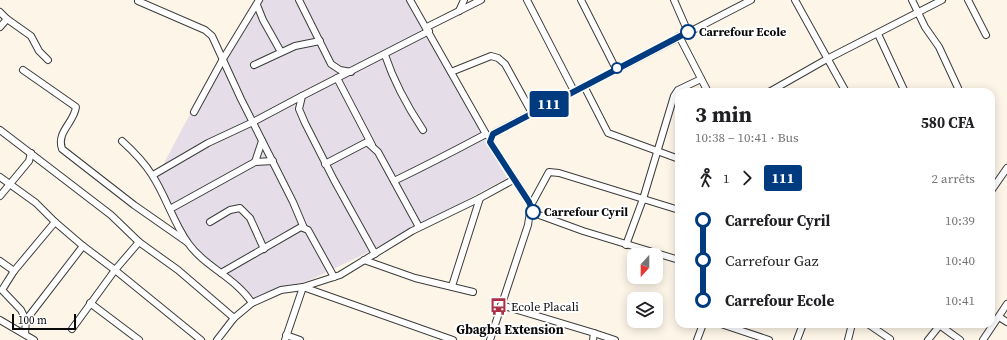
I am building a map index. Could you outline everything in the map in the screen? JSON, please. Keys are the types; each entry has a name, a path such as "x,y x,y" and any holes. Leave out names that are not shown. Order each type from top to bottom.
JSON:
{"street":[{"path":"299,0 331,64 340,70 351,72"},
{"path":"410,0 428,29 490,142 531,209 626,245 675,259"},
{"path":"457,13 463,5 464,0"},
{"path":"152,175 208,143 253,122 337,78 385,55 481,0"},
{"path":"527,0 574,91"},
{"path":"581,0 616,68"},
{"path":"674,0 688,32"},
{"path":"394,181 444,157 468,142 496,132 616,68 751,0"},
{"path":"795,0 844,88"},
{"path":"912,0 929,35 939,47 958,88"},
{"path":"776,88 827,59 942,0"},
{"path":"968,0 986,35"},
{"path":"138,1 205,30 212,36 262,141 296,207 304,228 308,230 334,277"},
{"path":"258,2 263,20 281,52"},
{"path":"194,112 223,59 258,2"},
{"path":"0,12 31,36 39,51 48,60"},
{"path":"0,27 7,18"},
{"path":"878,34 903,88"},
{"path":"679,36 706,88"},
{"path":"254,65 295,46 320,41"},
{"path":"385,55 391,74 405,104 423,130"},
{"path":"451,72 491,56 498,58 505,64 532,112"},
{"path":"23,70 76,107 70,122 61,136 60,143 62,149 134,205 187,242"},
{"path":"337,78 372,145 394,181 419,228"},
{"path":"682,88 701,79"},
{"path":"584,86 608,133 675,158"},
{"path":"626,245 643,199 656,152 675,94"},
{"path":"302,96 299,109 325,164 375,254"},
{"path":"0,130 111,215 139,242 178,270 234,318"},
{"path":"122,141 134,152 152,175 187,242 197,254 248,296 252,303"},
{"path":"255,162 262,141"},
{"path":"325,164 360,144 367,142 372,145"},
{"path":"0,196 29,162 31,154"},
{"path":"170,209 255,162 273,161"},
{"path":"995,185 1007,168"},
{"path":"490,340 531,209 550,172 559,173 675,209"},
{"path":"0,177 36,203 83,246 201,340"},
{"path":"217,340 234,318 252,303 282,290 303,287 334,277 349,270 419,228 513,180"},
{"path":"452,286 480,198"},
{"path":"210,222 230,210 240,208 250,218 264,249"},
{"path":"26,337 26,320 17,306 2,290 14,271 55,222"},
{"path":"221,273 300,227 304,228"},
{"path":"72,329 115,270 139,242"},
{"path":"26,320 83,246"},
{"path":"364,260 415,278 473,292"},
{"path":"0,261 14,271"},
{"path":"300,340 286,338 303,287"},
{"path":"303,287 440,338 453,340"},
{"path":"90,303 139,340"},
{"path":"995,323 1007,304"},
{"path":"501,305 615,340"},
{"path":"999,317 1007,322"},
{"path":"0,320 26,337 34,340"},
{"path":"697,340 702,328"},
{"path":"730,328 750,337 769,340"},
{"path":"797,340 802,328"},
{"path":"848,340 851,328"},
{"path":"874,328 890,339"},
{"path":"928,340 937,328"},
{"path":"943,328 960,340"},
{"path":"983,340 991,328"},
{"path":"593,340 594,333"}],"shaded area":[{"path":"260,0 406,0 507,178 375,249 310,280 256,299 188,243 156,178 190,114"}],"bus line":[{"name":"111","path":"533,212 531,212 531,205 513,180 490,142 490,138 493,134 616,68 688,32"}],"place":[{"name":"Carrefour Ecole","path":"688,32"},
{"name":"Carrefour Cyril","path":"533,212"},
{"name":"Ecole Placali","path":"498,307"}],"district":[{"name":"Gbagba Extension","path":"510,329"}]}
